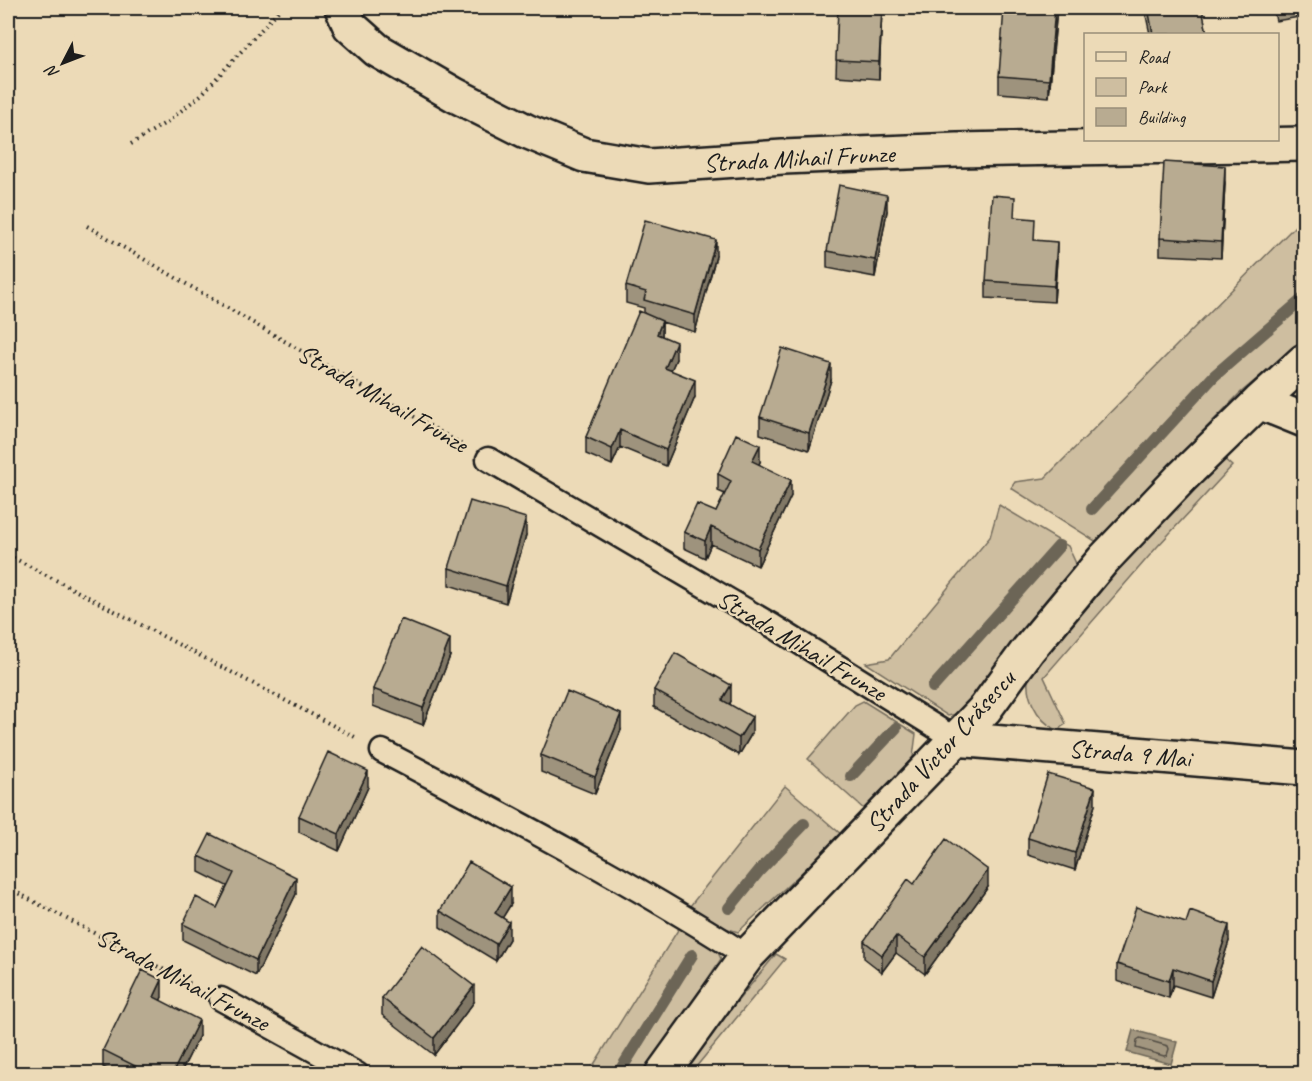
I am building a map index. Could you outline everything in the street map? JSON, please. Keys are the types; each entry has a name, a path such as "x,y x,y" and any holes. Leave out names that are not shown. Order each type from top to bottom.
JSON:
{"street":[{"name":"Strada Mihail Frunze","path":"342,8 350,26 377,50 526,131 584,155 649,166 783,157 945,151 1305,144"},
{"name":"Strada Victor Crăsescu","path":"662,1074 747,956 985,709 1028,650 1102,560 1182,477 1305,361"},
{"path":"1259,402 1305,420"},
{"name":"Strada 9 Mai","path":"955,739 1305,768"}],"lane":[{"name":"Strada Mihail Frunze","path":"488,459 772,626 955,739"},
{"path":"382,751 678,912 747,956"},
{"name":"Strada Mihail Frunze","path":"220,999 357,1074"}],"path":[{"path":"131,144 167,122 202,94 281,8"},
{"name":"Strada Mihail Frunze","path":"87,226 488,459"},
{"path":"8,555 382,751"},
{"name":"Strada Mihail Frunze","path":"8,888 220,999"}],"green space":[{"path":"1304,217 1304,339 1239,394 1155,481 1115,532 1095,541 1011,488 1015,482 1045,478"},
{"path":"1222,457 1232,466 1157,547 1044,677 1066,724 1057,730 1050,726 1037,713 1028,687 1031,669 1044,646 1062,624"},
{"path":"999,505 1068,546 1078,568 968,711 948,716 866,663 889,659 990,537"},
{"path":"863,701 916,734 913,757 866,811 808,759 855,705"},
{"path":"785,786 842,835 738,932 722,927 690,906"},
{"path":"681,925 716,948 721,959 645,1073 588,1074"},
{"path":"776,954 785,959 691,1073 678,1074"}],"water":[{"path":"1133,1030 1177,1042 1171,1064 1127,1052"}],"building":[{"path":"838,8 882,8 879,62 836,60"},
{"path":"1004,8 1055,8 1049,80 999,76"},
{"path":"1148,8 1202,8 1207,33 1153,33"},
{"path":"1164,162 1225,166 1221,242 1160,238"},
{"path":"839,185 887,195 875,260 827,251"},
{"path":"992,195 1015,197 1014,217 1035,219 1034,240 1057,242 1054,286 986,281"},
{"path":"645,220 716,240 695,315 644,300 646,292 626,286"},
{"path":"639,311 662,321 657,334 676,342 665,368 695,380 666,450 620,430 612,449 586,437"},
{"path":"782,348 831,364 809,433 760,417"},
{"path":"736,434 760,445 752,461 791,480 758,549 711,527 705,541 684,532 697,504 716,512 731,481 718,474"},
{"path":"470,501 526,518 506,586 449,568"},
{"path":"401,619 450,639 423,708 373,689"},
{"path":"675,653 731,685 722,700 752,717 739,738 654,690"},
{"path":"567,691 621,714 595,777 541,755"},
{"path":"328,752 368,771 339,834 299,816"},
{"path":"1048,774 1095,788 1075,853 1028,838"},
{"path":"210,834 296,877 256,960 183,924 196,897 217,908 234,873 199,856"},
{"path":"946,839 988,870 925,957 896,936 882,955 864,941 908,879 914,884"},
{"path":"469,862 511,887 495,913 509,922 496,944 440,911"},
{"path":"1136,907 1186,923 1190,911 1229,925 1211,981 1173,968 1169,981 1117,964"},
{"path":"422,946 474,986 434,1038 382,998"},
{"path":"142,970 162,980 154,997 199,1020 172,1074 151,1074 103,1050"}],"waterway":[{"path":"1092,509 1214,376 1304,298"},
{"path":"933,687 1059,546"},
{"path":"851,776 896,728"},
{"path":"729,908 759,871 804,824"},
{"path":"618,1074 692,955"}]}
